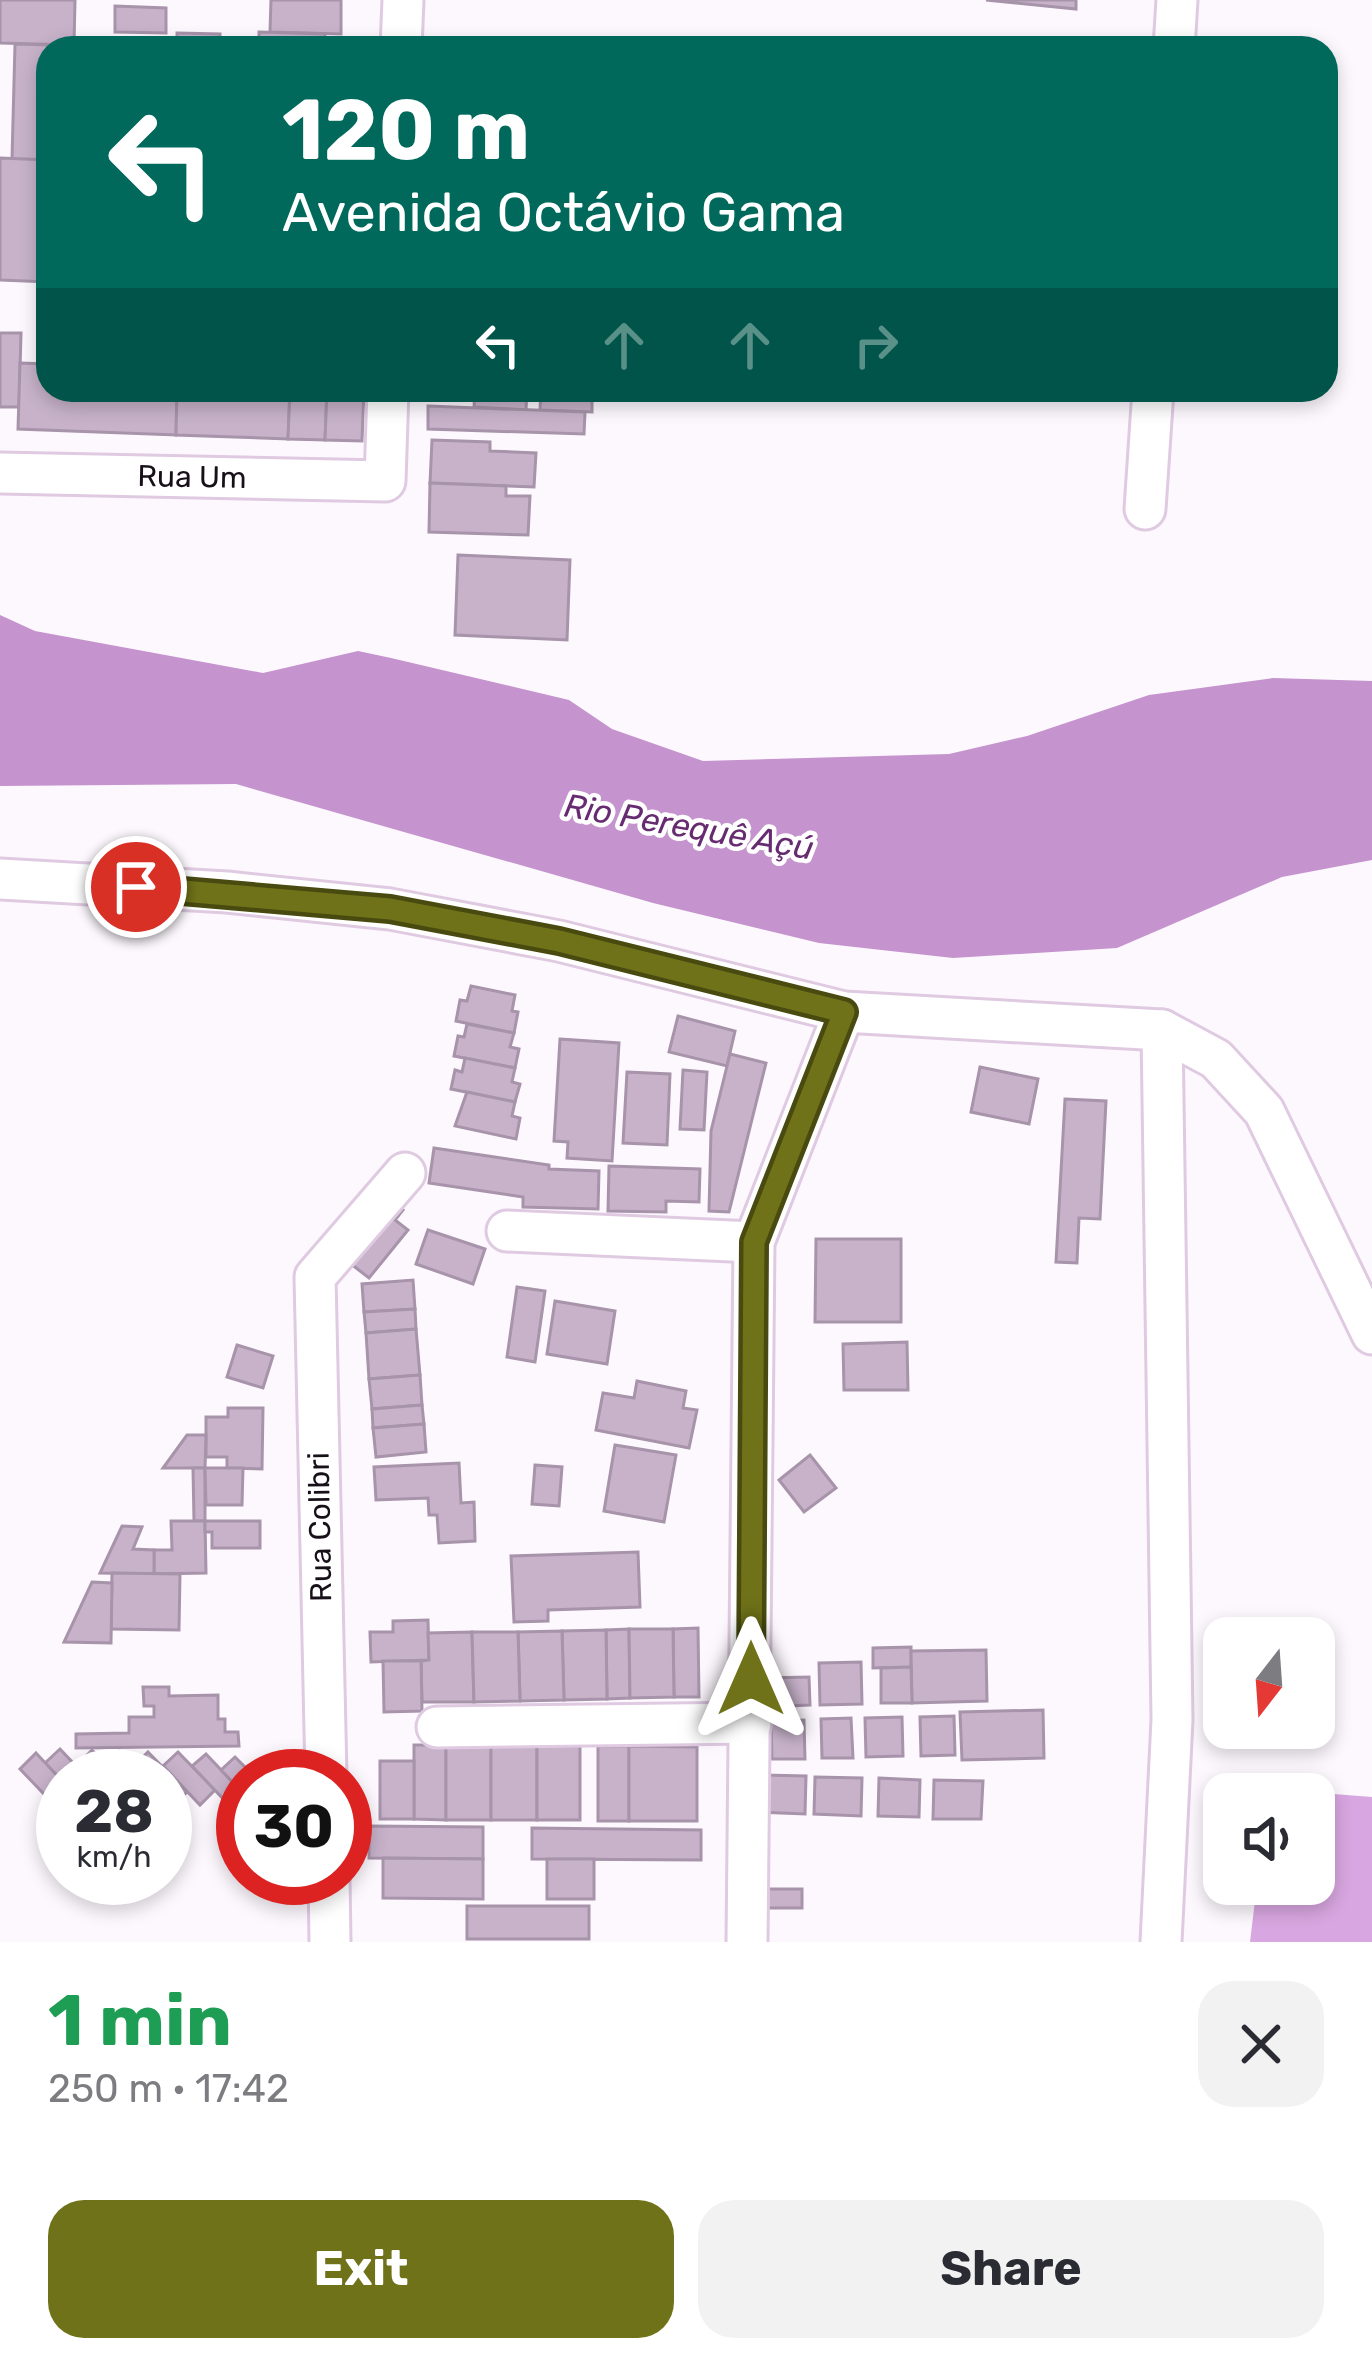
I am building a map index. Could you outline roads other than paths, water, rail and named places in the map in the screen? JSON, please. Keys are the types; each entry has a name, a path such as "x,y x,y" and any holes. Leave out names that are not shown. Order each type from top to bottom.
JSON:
{"street":[{"path":"402,36 403,0"},
{"path":"1175,36 1177,0"},
{"name":"Rua Um","path":"0,473 385,482 388,402"},
{"path":"1145,508 1152,402"},
{"path":"0,879 227,892 390,909 559,941 844,1012 1162,1030 1216,1059 1264,1111 1372,1334"},
{"path":"747,1942 754,1242 844,1012"},
{"path":"1161,1942 1172,1720 1162,1030"},
{"name":"Rua Colibri","path":"325,1749 314,1277 405,1173"},
{"path":"507,1231 754,1242"},
{"path":"437,1727 751,1723"},
{"path":"329,1905 330,1942"}],"water":[{"name":"Rio Perequê Açú","path":"0,615 35,631 263,673 358,651 569,700 612,729 703,761 949,754 1027,736 1149,695 1273,678 1372,681 1372,860 1282,877 1117,948 953,958 819,943 653,903 236,784 0,786"}]}
